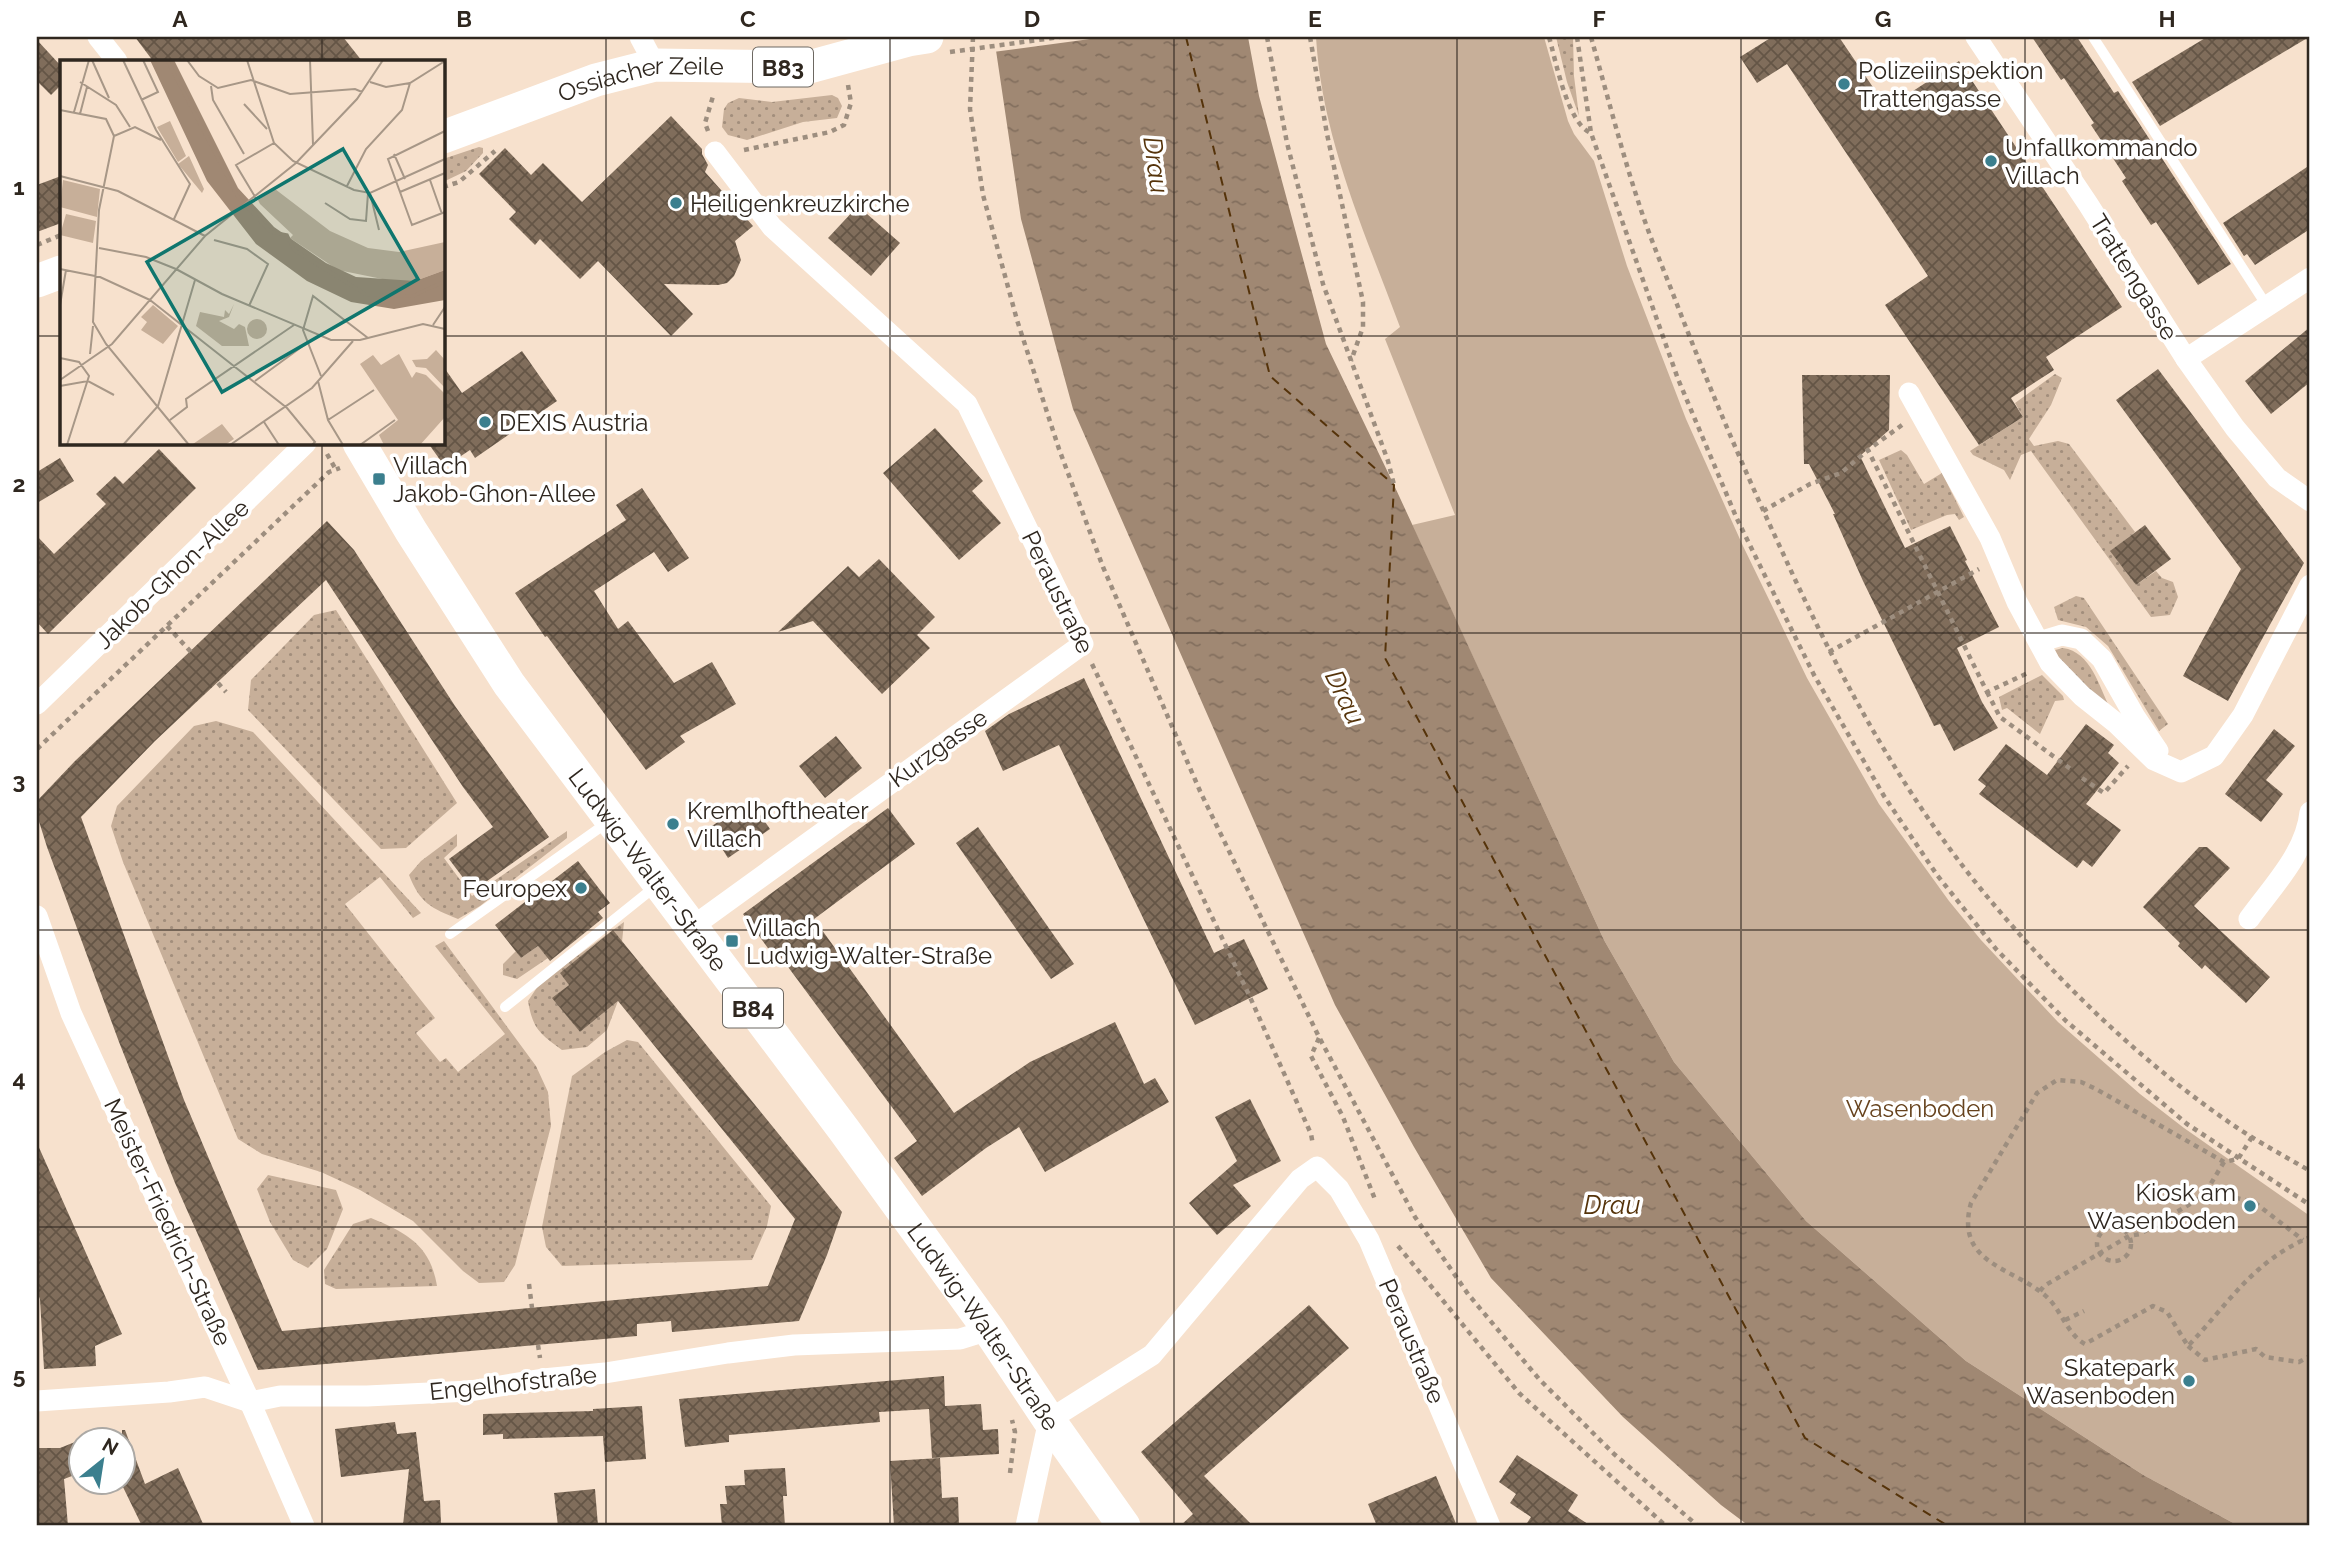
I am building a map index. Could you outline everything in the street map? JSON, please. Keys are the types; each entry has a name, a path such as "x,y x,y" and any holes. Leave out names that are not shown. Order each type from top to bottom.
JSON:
{"main road":[{"name":"Ossiacher Zeile","path":"444,137 596,80 647,51 810,67 924,43"},
{"path":"37,281 60,272"},
{"name":"Ludwig-Walter-Straße","path":"360,444 411,531 509,684 844,1130 989,1330 1124,1526"}],"street":[{"path":"98,37 116,60"},
{"name":"Trattengasse","path":"1976,37 2088,204 2186,359 2235,428 2277,478 2310,502"},
{"name":"Peraustraße","path":"715,152 772,227 967,404 1083,644"},
{"path":"2186,359 2310,278"},
{"path":"1914,402 1964,489 2017,603 2050,663 2082,696 2116,723 2154,760 2169,767 2181,772 2214,756 2243,715 2310,585"},
{"name":"Jakob-Ghon-Allee","path":"37,704 305,444"},
{"path":"2039,642 2062,635 2081,639 2102,659 2134,717 2169,767"},
{"name":"Kurzgasse","path":"692,927 1083,644"},
{"path":"2249,919 2297,852 2308,829 2310,813"},
{"name":"Meister-Friedrich-Straße","path":"37,916 71,1013 250,1402 304,1526"},
{"path":"1026,1526 1049,1420 1152,1355 1300,1179 1317,1167"},
{"name":"Peraustraße","path":"1317,1167 1379,1237 1490,1526"},
{"name":"Engelhofstraße","path":"37,1401 205,1387 250,1402 280,1396 367,1396 470,1391 741,1351 794,1345 960,1339 989,1330"}],"lane":[{"path":"2093,37 2267,306"},
{"path":"450,934 610,820"},
{"path":"505,1007 660,884"}],"path":[{"path":"973,37 970,109 983,195 1017,320 1059,449 1104,567 1200,791 1319,1037 1415,1217 1468,1294 1539,1379 1614,1454 1698,1526"},
{"path":"924,43 1060,37"},
{"path":"1267,37 1287,143 1323,284 1388,461 1394,485"},
{"path":"1310,37 1327,134 1363,302 1363,327 1350,363"},
{"path":"1549,37 1572,112 1584,130 1591,133"},
{"path":"1577,37 1591,133 1678,379 1737,519 1814,675 1884,796 1937,875 1996,949 2066,1021 2187,1124 2310,1205"},
{"path":"1591,37 1641,211 1713,397 1829,652 1907,786 1943,840 1984,893 2031,947 2094,1012 2226,1119 2310,1171"},
{"path":"701,92 714,90 705,123 715,152 746,149 837,129 844,125 851,103 848,80"},
{"path":"444,187 458,181 502,145"},
{"path":"37,244 60,235"},
{"path":"1763,510 1810,484 1841,473 1868,450 1914,402"},
{"path":"1868,450 2000,716 2072,770"},
{"path":"37,749 335,468"},
{"path":"1829,652 1998,559"},
{"path":"167,626 191,652"},
{"name":"Peraustraße","path":"1083,644 1311,1134 1317,1167"},
{"path":"1987,692 2050,663"},
{"path":"218,683 226,692"},
{"path":"2082,778 2104,793 2143,749"},
{"path":"1319,1037 1311,1056 1343,1117 1379,1208"},
{"path":"2238,1160 2224,1162 2081,1082 2057,1080 2037,1093 1972,1203 1966,1222 1970,1240 1983,1258 2040,1291 2053,1304 2076,1339 2085,1344 2153,1306 2167,1312 2188,1346 2205,1360 2256,1349 2265,1357 2299,1362 2310,1356"},
{"path":"2238,1160 2252,1137"},
{"path":"2210,1192 2210,1185 2224,1162"},
{"path":"2040,1291 2099,1253 2129,1236 2140,1234 2210,1192 2254,1202 2303,1240"},
{"path":"2119,1227 2129,1236 2130,1251 2122,1259 2112,1261 2099,1253 2097,1240 2102,1231 2119,1227"},
{"path":"1379,1237 1519,1393 1666,1526"},
{"path":"2188,1346 2246,1279 2291,1246 2310,1237"},
{"path":"529,1284 533,1308"},
{"path":"2065,1320 2084,1311"}],"green space":[{"name":"Wasenboden","path":"1316,37 1544,37 1568,121 1594,161 1627,266 1686,419 1743,546 1807,678 1879,804 1949,901 1981,940 2058,1022 2140,1094 2184,1128 2310,1216 2310,1526 2239,1526 2145,1476 1966,1361 1806,1221 1674,1062 1604,940 1412,525 1455,515 1385,339 1400,327 1336,149 1320,75"},
{"path":"1556,37 1573,37 1579,116 1567,82"},
{"path":"832,95 838,98 842,106 837,118 803,122 747,140 728,135 722,127 724,109 728,103 739,98 772,102"},
{"path":"483,148 483,153 466,171 444,182 444,159"},
{"path":"2055,374 2062,378 2051,405 2029,439 2034,446 2058,441 2069,444 2135,532 2111,551 2136,585 2156,571 2162,578 2173,582 2178,597 2170,615 2151,617 2031,451 2021,455 2010,480 2004,470 1970,451 2023,417 2015,403"},
{"path":"1901,450 1907,455 1924,484 1942,473 1964,517 1959,520 1955,514 1947,515 1911,530 1879,460"},
{"path":"2076,596 2084,598 2168,724 2159,731 2108,646 2086,627 2058,620 2054,607"},
{"path":"336,610 457,803 406,848 381,849 248,710 251,680 314,615"},
{"path":"2063,648 2081,656 2087,663 2110,708 2066,671 2055,650"},
{"path":"2042,675 2064,700 2055,701 2040,734 2007,708 2002,710 1999,697"},
{"path":"216,721 253,732 421,913 413,918 380,877 345,904 435,1018 416,1033 440,1062 446,1058 458,1072 505,1034 435,946 444,941 536,1066 548,1092 551,1126 515,1265 504,1282 479,1283 463,1271 413,1221 360,1190 321,1172 262,1154 238,1139 123,862 111,826 117,806 194,726"},
{"path":"567,831 567,838 480,906 458,919 440,911 422,898 409,875 421,861 457,834 457,846 444,858 472,896"},
{"path":"624,922 622,942 553,998 580,1032 618,1001 607,1030 587,1047 562,1050 538,1030 528,1001 540,983"},
{"path":"538,946 548,958 517,979 503,975 503,964 516,951 521,958"},
{"path":"627,1040 638,1042 771,1206 767,1226 752,1260 562,1266 546,1247 542,1227 572,1076"},
{"path":"268,1175 336,1190 343,1209 327,1249 308,1268 293,1260 270,1222 257,1189"},
{"path":"371,1218 406,1235 423,1250 434,1272 437,1286 336,1289 325,1284 324,1270 353,1224"}],"water":[{"name":"Drau","path":"994,37 1248,37 1259,96 1326,344 1604,940 1674,1062 1806,1221 1966,1361 2145,1476 2239,1526 1749,1526 1721,1505 1623,1417 1491,1278 1335,1005 1073,409 1021,219"}],"pier":[{"path":"991,37 1105,37 993,52"}],"building":[{"path":"135,37 343,37 361,60 152,60"},
{"path":"1772,37 1839,37 1887,108 1959,61 2122,307 2046,357 2054,370 2011,398 2023,417 1979,445 1885,305 1928,276 1787,64 1757,83 1740,57"},
{"path":"2032,37 2077,37 2114,93 2118,91 2231,264 2198,285 2156,222 2151,225 2122,181 2126,178 2091,125 2094,123"},
{"path":"2207,37 2309,37 2160,126 2132,82"},
{"path":"37,40 60,65 60,86 51,95 37,81"},
{"path":"671,116 702,149 708,165 705,172 753,226 735,241 741,260 734,276 727,283 664,284 693,314 671,336 598,261 580,279 540,239 535,245 509,219 516,212 479,174 505,148 531,175 543,163 582,202"},
{"path":"2310,165 2310,229 2255,265 2247,254 2244,256 2223,223"},
{"path":"60,176 60,223 37,232 37,185"},
{"path":"858,206 900,243 871,276 828,238"},
{"path":"2310,327 2310,382 2271,414 2245,381"},
{"name":"DEXIS Austria","path":"522,351 557,401 475,458 470,450 443,468 429,444 444,444 444,367 462,393"},
{"path":"2158,369 2304,563 2228,701 2183,676 2241,569 2116,400"},
{"path":"1802,375 1890,375 1889,430 1860,456 1905,548 1950,526 1999,627 1957,648 1982,702 1998,728 1954,751 1940,724 1934,726 1863,581 1835,514 1809,464 1804,464"},
{"path":"935,428 983,481 972,491 1001,523 959,560 883,473"},
{"path":"159,449 196,488 48,634 37,622 37,536 54,554 106,504 96,494 115,476 123,484"},
{"path":"60,458 74,481 37,503 37,472"},
{"path":"642,488 689,558 668,572 654,552 594,591 618,629 628,621 674,683 712,662 736,704 680,736 685,742 646,770 515,593 626,520 616,505"},
{"path":"327,521 354,550 455,706 549,837 473,891 449,859 493,827 463,787 326,580 155,741 81,817 184,1100 282,1331 768,1286 795,1219 618,1001 580,1032 552,998 569,985 560,973 613,930 842,1212 799,1321 672,1332 671,1321 637,1324 637,1336 258,1370 175,1183 119,1042 47,847 37,815 37,801 75,761"},
{"path":"2145,525 2171,559 2136,585 2110,551"},
{"path":"879,559 935,617 917,635 930,648 882,694 813,621 778,632 848,566 859,577"},
{"path":"1084,678 1214,953 1244,939 1268,989 1195,1025 1059,745 1003,771 985,731 1009,714"},
{"path":"2086,724 2114,745 2108,753 2119,763 2086,804 2121,830 2092,867 2083,860 2077,868 1979,794 1986,786 1978,780 2006,744 2047,775"},
{"path":"2274,729 2295,746 2266,780 2283,794 2261,822 2225,794"},
{"path":"836,736 862,768 825,798 799,766"},
{"path":"750,800 770,829 728,858 709,828"},
{"path":"888,808 915,844 814,919 954,1113 1030,1062 1115,1022 1144,1084 1155,1078 1169,1102 1045,1172 1019,1127 922,1196 894,1158 917,1141 774,948 770,951 743,914"},
{"path":"978,827 1074,964 1051,979 956,843"},
{"path":"2199,847 2207,847 2230,868 2194,906 2270,977 2246,1003 2205,965 2202,969 2143,907"},
{"path":"578,861 610,903 598,912 603,918 550,961 538,946 521,958 495,925"},
{"path":"1250,1099 1281,1161 1233,1185 1251,1206 1217,1235 1189,1203 1237,1161 1215,1117"},
{"path":"37,1143 122,1334 95,1346 96,1366 44,1369 40,1299 37,1292"},
{"path":"1309,1305 1349,1348 1204,1476 1253,1526 1180,1526 1193,1514 1141,1452"},
{"path":"944,1376 945,1406 981,1404 983,1430 998,1429 999,1454 932,1458 929,1409 879,1412 880,1422 729,1435 729,1442 685,1447 679,1399"},
{"path":"642,1406 646,1459 605,1462 603,1436 503,1439 503,1434 483,1435 483,1414 593,1411"},
{"path":"395,1422 397,1434 416,1432 424,1501 440,1500 441,1523 403,1525 409,1469 341,1477 335,1429"},
{"path":"66,1446 64,1479 68,1526 37,1526 37,1448"},
{"path":"1517,1455 1578,1495 1568,1511 1591,1526 1525,1526 1531,1517 1510,1503 1516,1494 1499,1482"},
{"path":"940,1458 942,1498 958,1497 959,1526 894,1526 890,1461"},
{"path":"136,1460 145,1484 178,1468 204,1526 142,1526 127,1496 136,1496"},
{"path":"785,1468 785,1526 722,1526 720,1504 727,1504 725,1486 745,1485 744,1470"},
{"path":"1436,1476 1457,1526 1377,1526 1368,1504"},
{"path":"595,1489 598,1526 558,1526 554,1493"}],"ferry route":[{"path":"1186,37 1270,376 1394,485 1385,658 1805,1438 1948,1526"}],"place":[{"name":"Polizeiinspektion Trattengasse","path":"1844,84"},
{"name":"Unfallkommando Villach","path":"1991,161"},
{"name":"Heiligenkreuzkirche","path":"676,203"},
{"name":"DEXIS Austria","path":"485,422"},
{"name":"Villach Jakob-Ghon-Allee","path":"379,479"},
{"name":"Kremlhoftheater Villach","path":"673,824"},
{"name":"Feuropex","path":"581,888"},
{"name":"Villach Ludwig-Walter-Straße","path":"732,941"},
{"name":"Kiosk am Wasenboden","path":"2250,1206"},
{"name":"Skatepark Wasenboden","path":"2189,1381"}]}
